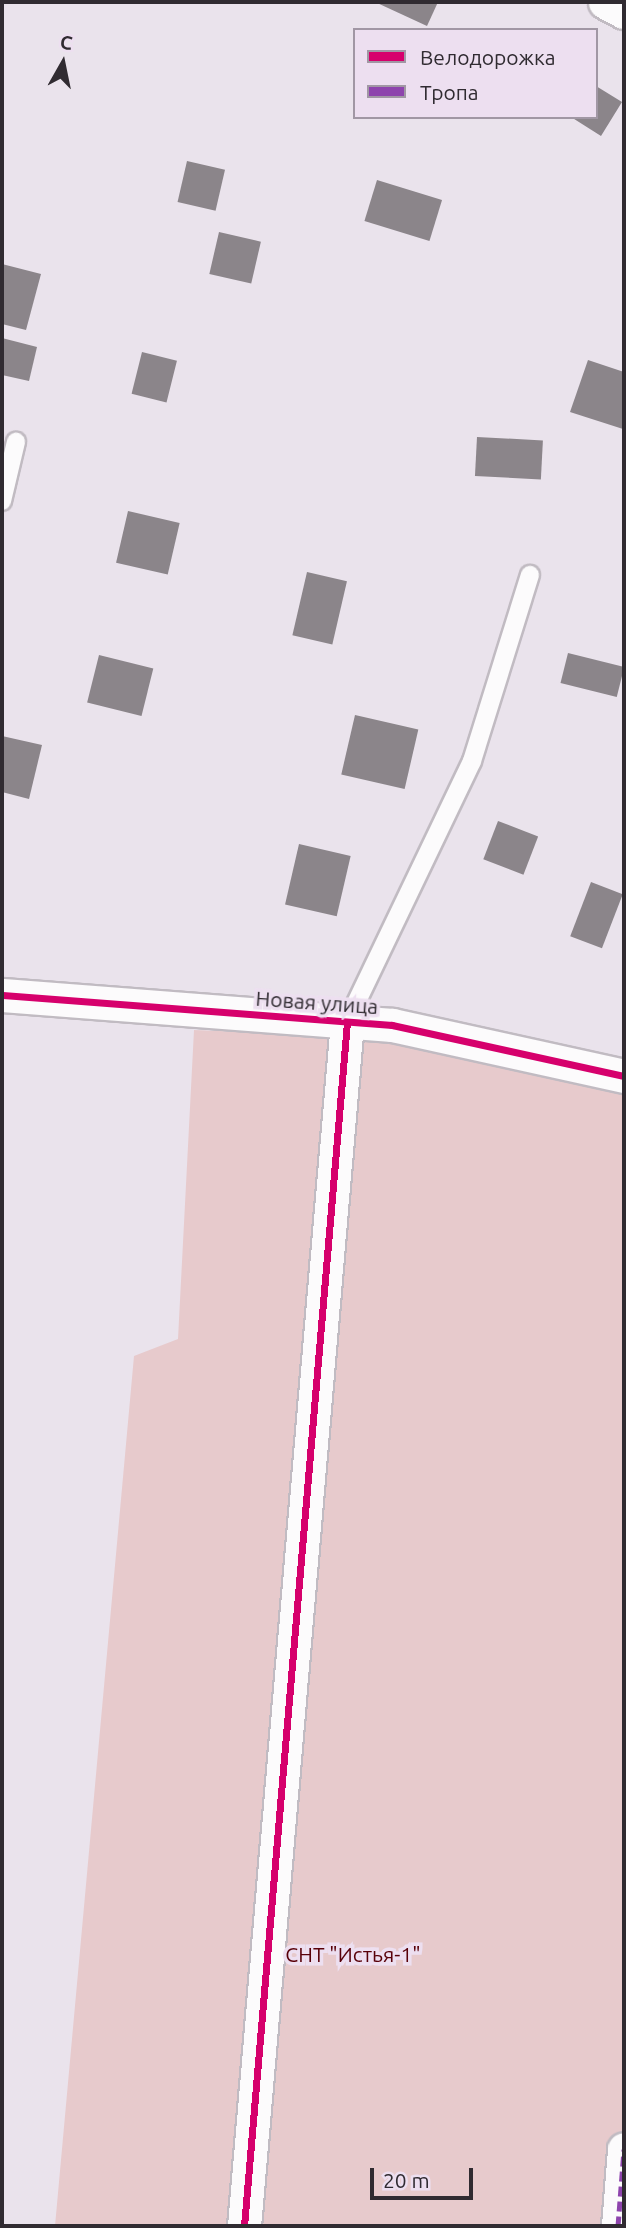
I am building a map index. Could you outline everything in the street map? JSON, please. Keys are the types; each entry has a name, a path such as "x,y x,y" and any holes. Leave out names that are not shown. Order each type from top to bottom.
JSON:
{"street":[{"path":"605,2 624,12"},
{"name":"Новая улица","path":"2,995 392,1025 624,1076"},
{"path":"244,2226 347,1022"},
{"path":"618,2226 624,2149"}],"lane":[{"path":"2,501 16,442"},
{"path":"347,1022 472,761 530,575"}],"green space":[{"name":"СНТ \"Истья-1\"","path":"194,1030 370,1037 624,1094 624,2226 55,2226 134,1356 178,1339"}],"building":[{"path":"375,2 438,2 427,26"},
{"path":"598,87 622,102 601,136 574,119 598,119"},
{"path":"187,161 225,170 216,211 178,202"},
{"path":"377,180 442,200 429,241 364,221"},
{"path":"219,232 261,242 251,284 209,274"},
{"path":"2,264 41,274 26,330 2,324"},
{"path":"2,338 37,347 29,381 2,375"},
{"path":"142,352 177,361 167,402 132,394"},
{"path":"588,360 624,372 623,429 570,412"},
{"path":"477,437 543,440 541,479 475,476"},
{"path":"128,511 180,523 168,575 116,563"},
{"path":"307,572 347,581 332,645 292,635"},
{"path":"568,653 624,667 617,697 561,683"},
{"path":"99,655 153,669 141,716 87,703"},
{"path":"355,715 418,730 405,789 341,774"},
{"path":"2,736 42,745 29,799 2,792"},
{"path":"498,821 538,836 523,875 483,859"},
{"path":"299,844 351,856 337,916 285,904"},
{"path":"591,882 623,894 602,948 570,936"}],"marked path":[{"path":"618,2226 624,2149"}],"cycle path":[{"path":"2,995 392,1025 624,1076"},
{"path":"244,2226 347,1022"}]}
